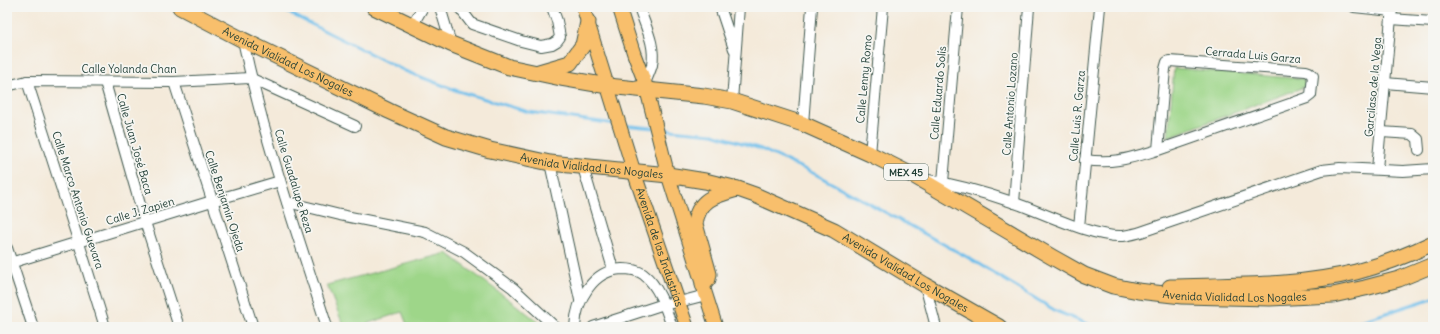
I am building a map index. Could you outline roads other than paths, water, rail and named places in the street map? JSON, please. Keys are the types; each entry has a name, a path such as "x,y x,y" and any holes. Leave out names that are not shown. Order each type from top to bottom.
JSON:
{"highway":[{"name":"Avenida Vialidad Los Nogales","path":"180,7 243,40 446,137 490,150 550,163 668,175 705,181 756,195 834,230 925,286 999,327"},
{"name":"Avenida Vialidad Los Nogales","path":"374,7 451,44 509,67 608,86 646,86 732,101 803,124 870,154 916,177 1084,275 1113,286 1138,291 1218,298 1270,298 1333,295 1398,279 1433,265"},
{"path":"537,73 570,63 583,45 588,22"},
{"path":"705,290 709,274 695,224 699,208 716,195 738,189"},
{"path":"1138,291 1162,287 1260,284 1312,280 1357,272 1412,253 1433,243"}],"main road":[{"name":"Avenida de las Industrias","path":"584,7 615,113 687,327"},
{"path":"620,7 634,54 646,86 668,175 716,327"}],"street":[{"path":"412,26 423,7"},
{"path":"440,7 451,44"},
{"path":"459,7 472,24 521,41 541,46 552,44 560,37 557,21 552,7"},
{"path":"639,7 651,41 653,53 652,65 646,86"},
{"path":"720,7 735,53"},
{"path":"732,101 739,7"},
{"path":"803,124 812,7"},
{"name":"Calle Lenny Romo","path":"870,154 883,7"},
{"name":"Calle Eduardo Solís","path":"943,182 958,7"},
{"name":"Calle Antonio Lozano","path":"1014,203 1029,7"},
{"name":"Calle Luis R. Garza","path":"1079,227 1100,7"},
{"path":"1354,7 1392,12 1433,22"},
{"name":"Garcilaso de la Vega","path":"1377,169 1392,12"},
{"name":"Calle Guadalupe Reza","path":"243,40 250,78 280,181 327,327"},
{"name":"Cerrada Luis Garza","path":"1085,160 1103,162 1118,161 1158,150 1309,97 1312,91 1313,76 1306,71 1169,61 1167,62 1166,69 1158,150"},
{"path":"250,78 355,126"},
{"name":"Calle Yolanda Chan","path":"7,86 27,81 70,80 105,82 174,82 250,78"},
{"name":"Calle Marco Antonio Guevara","path":"27,81 105,327"},
{"name":"Calle Juan José Baca","path":"105,82 145,222 179,327"},
{"name":"Calle Benjamín Ojeda","path":"174,82 253,327"},
{"path":"1385,83 1433,86"},
{"path":"1381,132 1412,134 1418,139 1419,150"},
{"path":"550,163 580,300"},
{"path":"575,327 576,315 580,300 587,289 597,278 613,269 583,167"},
{"name":"Avenida Vialidad Los Nogales","path":"916,177 943,182 1014,203 1079,227 1103,234 1122,236 1141,232 1322,170 1340,168 1403,171 1433,169"},
{"name":"Calle J. Zapien","path":"9,264 280,181"},
{"path":"287,202 340,215 424,232 470,256 513,288 555,327"},
{"path":"7,248 9,264 33,327"},
{"name":"Avenida de las Industrias","path":"613,269 628,269 643,274 654,287 664,304 672,327"},
{"path":"925,286 936,327"},
{"path":"599,326 664,304 679,302 705,290"}],"waterway":[{"path":"277,7 405,71 458,91 529,112 615,124"},
{"path":"622,125 653,128"},
{"path":"660,129 713,134 761,149 815,174 967,257 1056,311 1095,327"},
{"path":"1327,327 1361,321 1433,298"}]}
